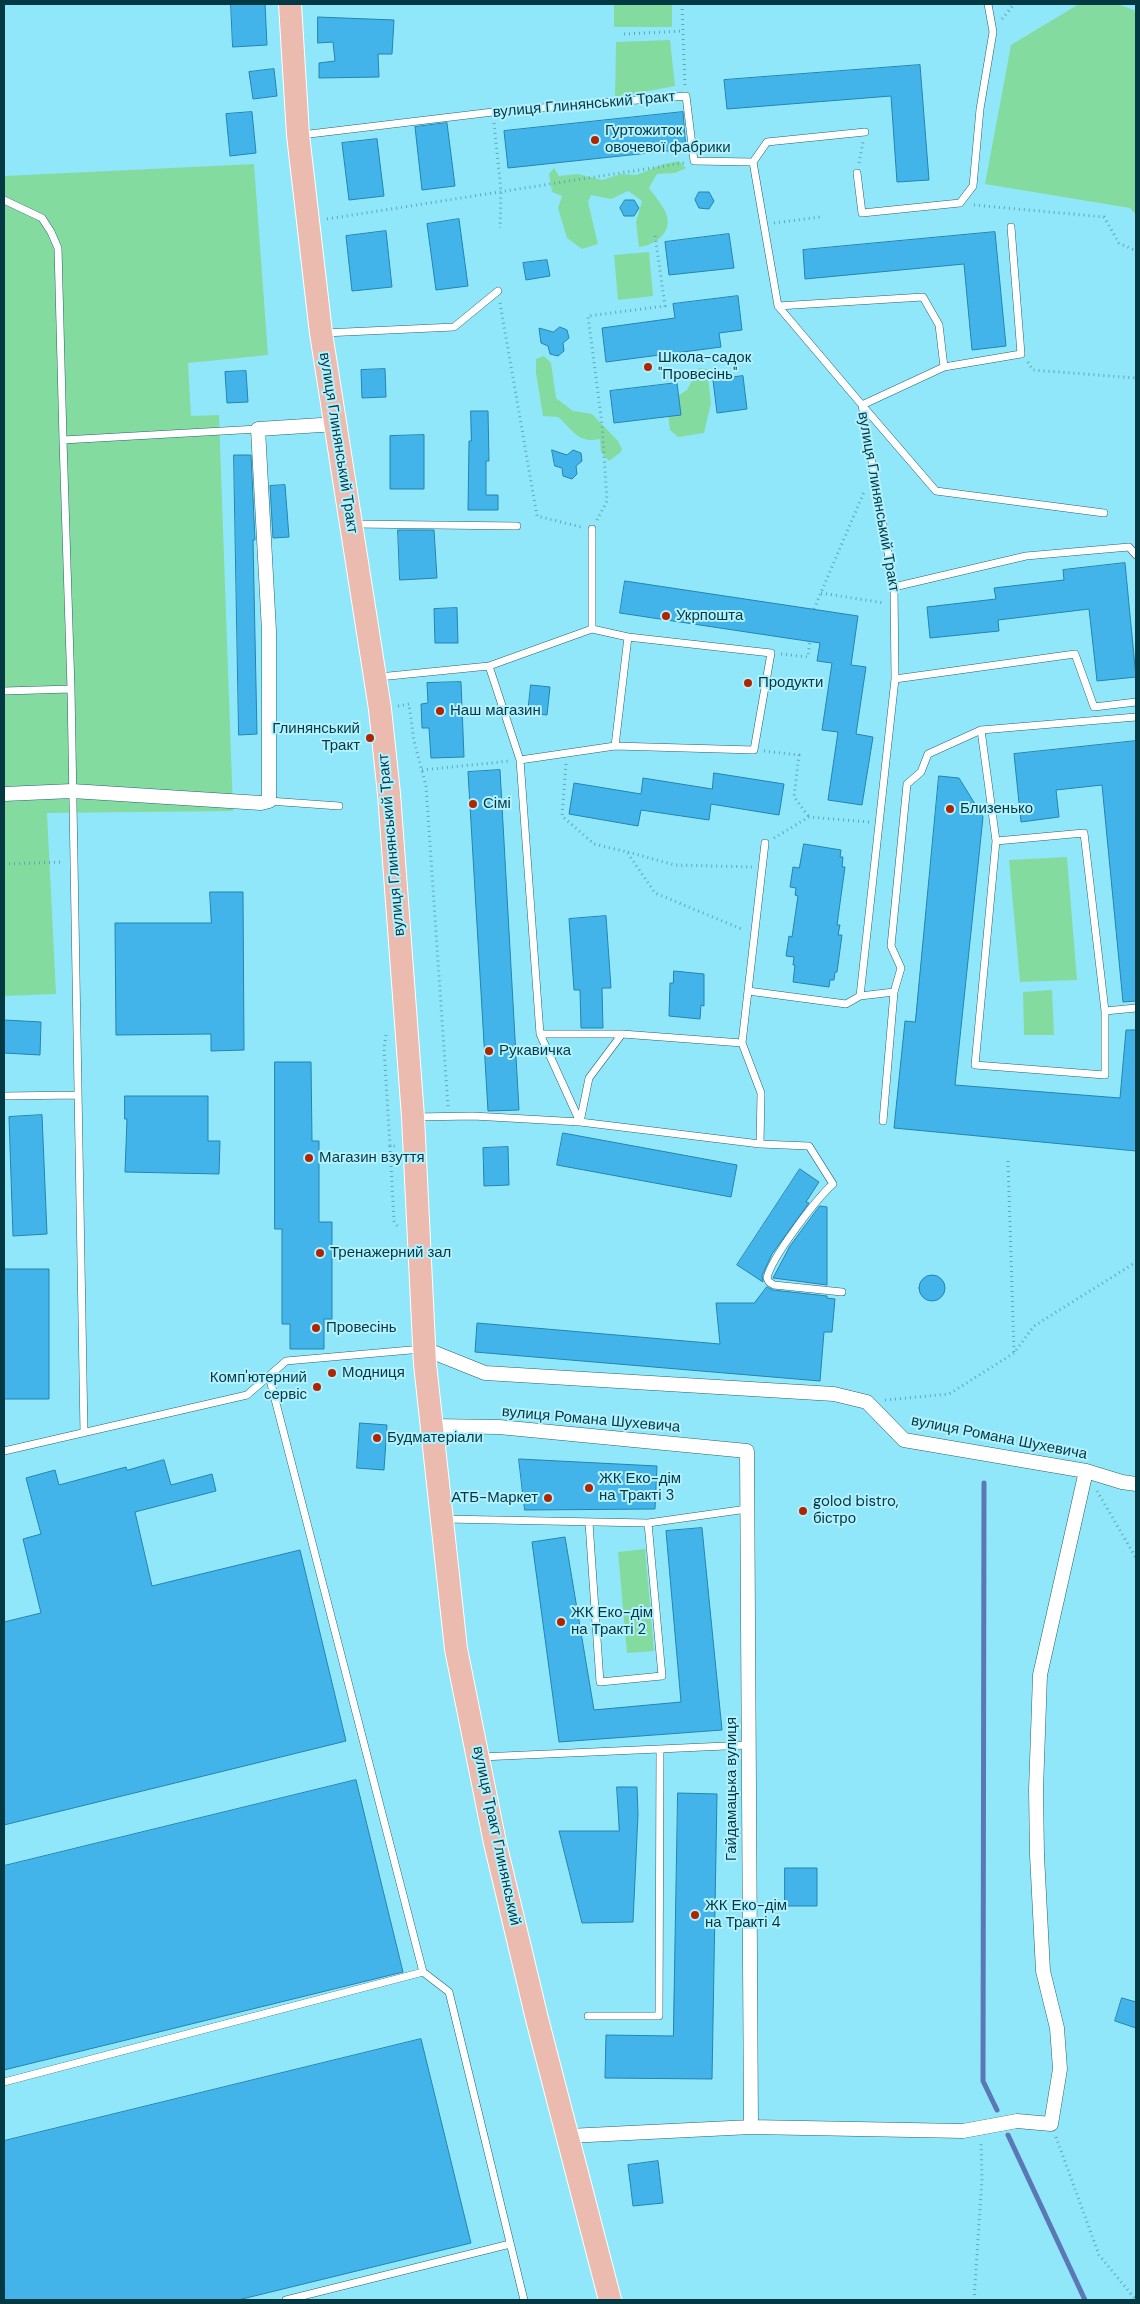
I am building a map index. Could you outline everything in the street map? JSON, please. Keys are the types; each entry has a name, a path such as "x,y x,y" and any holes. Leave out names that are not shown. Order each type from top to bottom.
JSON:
{"main road":[{"name":"вулиця Глинянський Тракт","path":"290,4 298,135 322,333 375,677 389,794 413,1117 425,1356"},
{"name":"вулиця Тракт Глинянський","path":"425,1356 456,1649 498,1852 610,2300"}],"street":[{"path":"4,794 72,791 261,803 269,801 269,632 258,429 337,424"},
{"path":"425,1356 485,1373 834,1394 867,1402"},
{"name":"вулиця Романа Шухевича","path":"867,1402 904,1440 1086,1471 1122,1482 1136,1484"},
{"name":"вулиця Романа Шухевича","path":"432,1426 499,1427 747,1451"},
{"name":"Гайдамацька вулиця","path":"747,1451 751,2127"},
{"path":"568,2136 751,2127 963,2131 1017,2121 1051,2124 1060,2069 1056,2028 1043,1971 1037,1855 1036,1790 1040,1675 1086,1471"}],"lane":[{"path":"857,173 862,213 960,203 973,186 980,109 993,32 988,4"},
{"name":"вулиця Глинянський Тракт","path":"298,135 493,112 686,96 694,161"},
{"path":"864,132 767,142 752,162 778,306 924,297 939,325 944,367"},
{"path":"694,161 752,162"},
{"path":"4,200 42,218 58,248 74,862 84,1433"},
{"path":"1010,227 1021,354 944,367 862,406 936,491 1104,513"},
{"path":"322,333 454,327 498,290"},
{"name":"вулиця Глинянський Тракт","path":"778,306 862,406 894,587 895,679 860,996"},
{"path":"63,440 258,429"},
{"path":"351,524 517,526"},
{"path":"592,529 592,630"},
{"path":"894,587 1026,556 1129,547 1136,555"},
{"path":"375,677 489,666 592,630 628,637 771,653 754,750 615,746 520,760"},
{"path":"615,746 628,637"},
{"path":"895,679 1075,654 1094,707 1136,702"},
{"path":"489,666 520,760 540,1034 580,1122"},
{"path":"4,690 70,689"},
{"path":"883,1121 894,992 901,968 891,946 907,784 921,772 928,754 982,730 1136,717"},
{"path":"982,730 996,842 975,1065 1105,1075 1105,1011 1084,834 996,842"},
{"path":"269,801 339,806"},
{"path":"760,1144 760,1093 742,1043 765,843"},
{"path":"748,991 846,1004 860,996 894,992"},
{"path":"1105,1011 1136,1008"},
{"path":"540,1034 622,1034 742,1043"},
{"path":"580,1122 589,1078 622,1034"},
{"path":"4,1096 78,1095"},
{"path":"413,1117 473,1116 580,1122 760,1144 809,1146 833,1184 822,1194 779,1254 768,1273 769,1282 842,1292"},
{"path":"4,1452 247,1395 286,1361 425,1356"},
{"path":"269,1376 423,1972 449,1992 524,2300"},
{"path":"442,1519 648,1523 747,1509"},
{"path":"589,1523 600,1682 662,1676 648,1523"},
{"path":"478,1757 748,1745"},
{"path":"588,2016 660,2016 660,1749"},
{"path":"4,2082 423,1972"},
{"path":"286,2300 510,2244"}],"path":[{"path":"682,4 686,96"},
{"path":"624,34 682,31"},
{"path":"493,112 501,191 500,228"},
{"path":"857,173 864,132"},
{"path":"318,220 694,161"},
{"path":"960,203 1104,218 1119,243 1136,251"},
{"path":"764,224 820,217"},
{"path":"498,290 537,516 592,529 607,501 602,424 588,316 665,306 655,235"},
{"path":"1021,354 1033,370 1136,378"},
{"path":"814,609 874,471"},
{"path":"821,593 895,605"},
{"path":"771,653 808,657 810,641"},
{"path":"392,707 409,704 414,741 426,786 449,1116"},
{"path":"754,750 799,755 794,797 809,816"},
{"path":"567,754 562,816 594,844 674,865 763,867"},
{"path":"422,770 520,760"},
{"path":"765,843 809,816 880,823"},
{"path":"627,852 655,893 755,934"},
{"path":"4,864 74,862"},
{"path":"384,1048 388,1110"},
{"path":"1008,1161 1014,1353"},
{"path":"867,1402 949,1394 1014,1353 1034,1326 1133,1264 1136,1264"},
{"path":"1086,1471 1136,1558"},
{"path":"1051,2124 1099,2255 1136,2300"},
{"path":"974,2300 982,2179 981,2129"}],"green space":[{"path":"614,4 672,4 672,27 614,27"},
{"path":"1079,4 1118,4 1136,11 1136,215 1130,208 985,184 1011,45"},
{"path":"670,40 675,86 615,97 616,42"},
{"path":"679,161 686,168 675,173 657,174 649,188 665,211 667,218 668,225 666,231 657,240 639,247 636,222 642,201 628,191 611,199 591,195 588,202 598,244 582,249 567,238 558,208 562,196 552,192 549,174 554,168 559,176 578,174 602,180 621,174 636,175 664,164"},
{"path":"254,164 268,355 188,363 191,416 219,415 233,811 47,813 56,994 4,996 4,176"},
{"path":"649,252 653,296 618,300 614,255"},
{"path":"544,356 551,363 556,398 573,411 592,414 618,441 622,449 621,452 609,461 601,452 600,439 581,438 558,417 543,416 536,373 536,359"},
{"path":"699,368 707,369 711,403 704,433 678,437 670,430 668,415 676,397 687,390"},
{"path":"1067,857 1077,980 1020,982 1009,860"},
{"path":"1052,990 1054,1035 1024,1035 1023,992"},
{"path":"645,1549 654,1651 627,1653 618,1552"}],"building":[{"path":"231,4 265,4 267,45 233,47"},
{"path":"318,17 394,20 392,54 378,54 379,77 319,78 319,63 335,61 333,42 318,43"},
{"path":"920,65 929,180 897,182 891,96 727,109 724,80"},
{"path":"274,69 277,96 253,99 249,72"},
{"path":"252,112 256,153 230,156 226,114"},
{"name":"Гуртожиток овочевої фабрики","path":"683,112 686,149 508,168 504,131"},
{"path":"447,123 455,186 422,190 415,127"},
{"path":"377,139 384,196 349,200 342,143"},
{"path":"699,192 709,192 714,201 709,209 699,208 695,200"},
{"path":"625,200 634,200 639,208 634,216 624,216 620,208"},
{"path":"459,219 468,286 436,290 427,224"},
{"path":"386,231 392,287 352,291 346,236"},
{"path":"995,232 1006,346 972,350 964,264 805,279 803,250"},
{"path":"729,234 734,268 669,275 665,242"},
{"path":"547,260 550,276 526,280 523,263"},
{"path":"738,296 742,330 719,333 721,347 606,362 602,328 675,318 673,304"},
{"path":"560,327 567,330 569,338 563,343 564,351 558,356 550,354 548,346 541,343 539,328 553,332"},
{"path":"385,369 386,397 362,398 361,370"},
{"path":"246,371 248,402 227,403 225,372"},
{"path":"743,376 747,409 717,413 713,380"},
{"path":"677,383 681,415 614,423 610,391"},
{"path":"471,411 488,411 489,461 486,461 486,495 498,495 498,510 468,510"},
{"path":"424,435 424,489 390,489 390,436"},
{"path":"552,450 567,455 573,450 581,453 582,461 576,466 577,474 572,479 563,476 562,468 555,466"},
{"path":"234,455 251,455 255,540 253,540 257,734 239,735"},
{"path":"285,485 289,537 273,538 270,486"},
{"path":"398,530 434,530 437,578 400,580"},
{"path":"1125,563 1136,677 1097,681 1089,609 998,620 999,631 930,638 927,607 996,599 994,588 1064,580 1063,570"},
{"path":"625,581 858,616 851,665 866,667 856,734 873,737 862,805 828,800 838,732 822,730 832,663 817,661 820,643 620,613"},
{"path":"457,608 458,643 435,643 434,609"},
{"path":"461,682 464,757 431,758 429,728 422,728 421,704 428,703 427,683"},
{"path":"531,685 550,687 547,715 528,713"},
{"path":"1136,741 1136,1001 1123,1002 1102,785 1056,790 1059,817 1021,822 1014,754"},
{"path":"500,770 519,1110 488,1111 468,772"},
{"path":"714,773 784,784 779,815 711,804 709,820 641,810 638,826 569,814 574,783 641,794 643,778 712,789"},
{"path":"939,776 959,778 983,817 955,1085 1120,1098 1126,1030 1136,1030 1136,1151 894,1128 905,1021 915,1022"},
{"path":"804,844 841,850 840,857 843,857 842,867 845,867 837,925 840,925 838,935 842,935 837,972 835,972 834,980 830,980 829,987 793,982 794,957 786,956 789,936 792,937 798,896 795,895 796,888 790,887 793,867 799,868"},
{"path":"210,892 243,892 244,1050 211,1051 211,1034 116,1035 115,923 211,923"},
{"path":"606,916 611,988 602,988 603,1028 581,1028 580,990 574,990 569,919"},
{"path":"674,971 704,974 704,1006 701,1005 700,1019 669,1016 670,983 673,983"},
{"path":"4,1020 41,1022 40,1055 4,1053"},
{"path":"275,1062 311,1062 312,1141 319,1141 319,1222 332,1222 332,1319 324,1319 324,1349 290,1349 290,1324 282,1324 282,1229 275,1229"},
{"path":"125,1096 208,1096 208,1141 220,1141 219,1174 125,1172 127,1119 125,1119"},
{"path":"42,1115 47,1234 13,1236 9,1117"},
{"path":"563,1133 737,1165 731,1197 557,1165"},
{"path":"508,1147 509,1185 484,1186 483,1148"},
{"path":"800,1169 819,1182 806,1202 809,1203 772,1254 762,1276 763,1282 737,1265"},
{"path":"820,1206 827,1207 827,1285 773,1278 790,1246"},
{"path":"4,1269 49,1269 49,1399 4,1399"},
{"path":"932,1275 941,1279 945,1288 941,1297 932,1301 923,1297 919,1288 923,1279"},
{"path":"767,1287 773,1290 827,1296 827,1298 835,1299 832,1332 824,1332 820,1381 475,1352 477,1323 720,1344 716,1303 754,1303"},
{"path":"360,1423 387,1425 384,1470 357,1468"},
{"name":"ЖК Еко-дім на Тракті 3","path":"519,1459 657,1466 655,1509 525,1510"},
{"path":"164,1460 171,1485 212,1474 216,1491 135,1512 152,1586 300,1550 346,1741 4,1825 4,1622 41,1613 23,1539 41,1534 26,1478 55,1470 59,1485 126,1467 127,1470"},
{"name":"ЖК Еко-дім на Тракті 2","path":"702,1528 722,1730 559,1742 532,1542 565,1537 594,1710 681,1702 666,1531"},
{"path":"356,1780 403,1972 4,2070 4,1866"},
{"path":"617,1787 637,1787 638,1814 633,1922 582,1923 559,1831 619,1831"},
{"name":"ЖК Еко-дім на Тракті 4","path":"678,1793 717,1794 712,2079 605,2078 606,2035 673,2036"},
{"path":"785,1868 817,1868 817,1906 785,1906"},
{"path":"1122,1998 1136,2002 1136,2028 1115,2021"},
{"path":"421,2039 471,2243 238,2300 4,2300 4,2141"},
{"path":"658,2161 663,2203 633,2206 628,2165"}],"waterway":[{"path":"984,1483 983,2081 997,2110"},
{"path":"1008,2135 1085,2300"}],"place":[{"name":"Гуртожиток овочевої фабрики","path":"595,140"},
{"name":"Школа-садок \"Провесінь\"","path":"648,367"},
{"name":"Укрпошта","path":"666,616"},
{"name":"Продукти","path":"748,683"},
{"name":"Наш магазин","path":"440,711"},
{"name":"Глинянський Тракт","path":"370,738"},
{"name":"Сімі","path":"473,804"},
{"name":"Близенько","path":"950,809"},
{"name":"Рукавичка","path":"489,1051"},
{"name":"Магазин взуття","path":"309,1158"},
{"name":"Тренажерний зал","path":"320,1253"},
{"name":"Провесінь","path":"316,1328"},
{"name":"Модниця","path":"332,1373"},
{"name":"Комп'ютерний сервіс","path":"317,1387"},
{"name":"Будматеріали","path":"377,1438"},
{"name":"ЖК Еко-дім на Тракті 3","path":"589,1488"},
{"name":"АТБ-Маркет","path":"548,1498"},
{"name":"golod bistro, бістро","path":"803,1511"},
{"name":"ЖК Еко-дім на Тракті 2","path":"561,1622"},
{"name":"ЖК Еко-дім на Тракті 4","path":"695,1915"}]}
